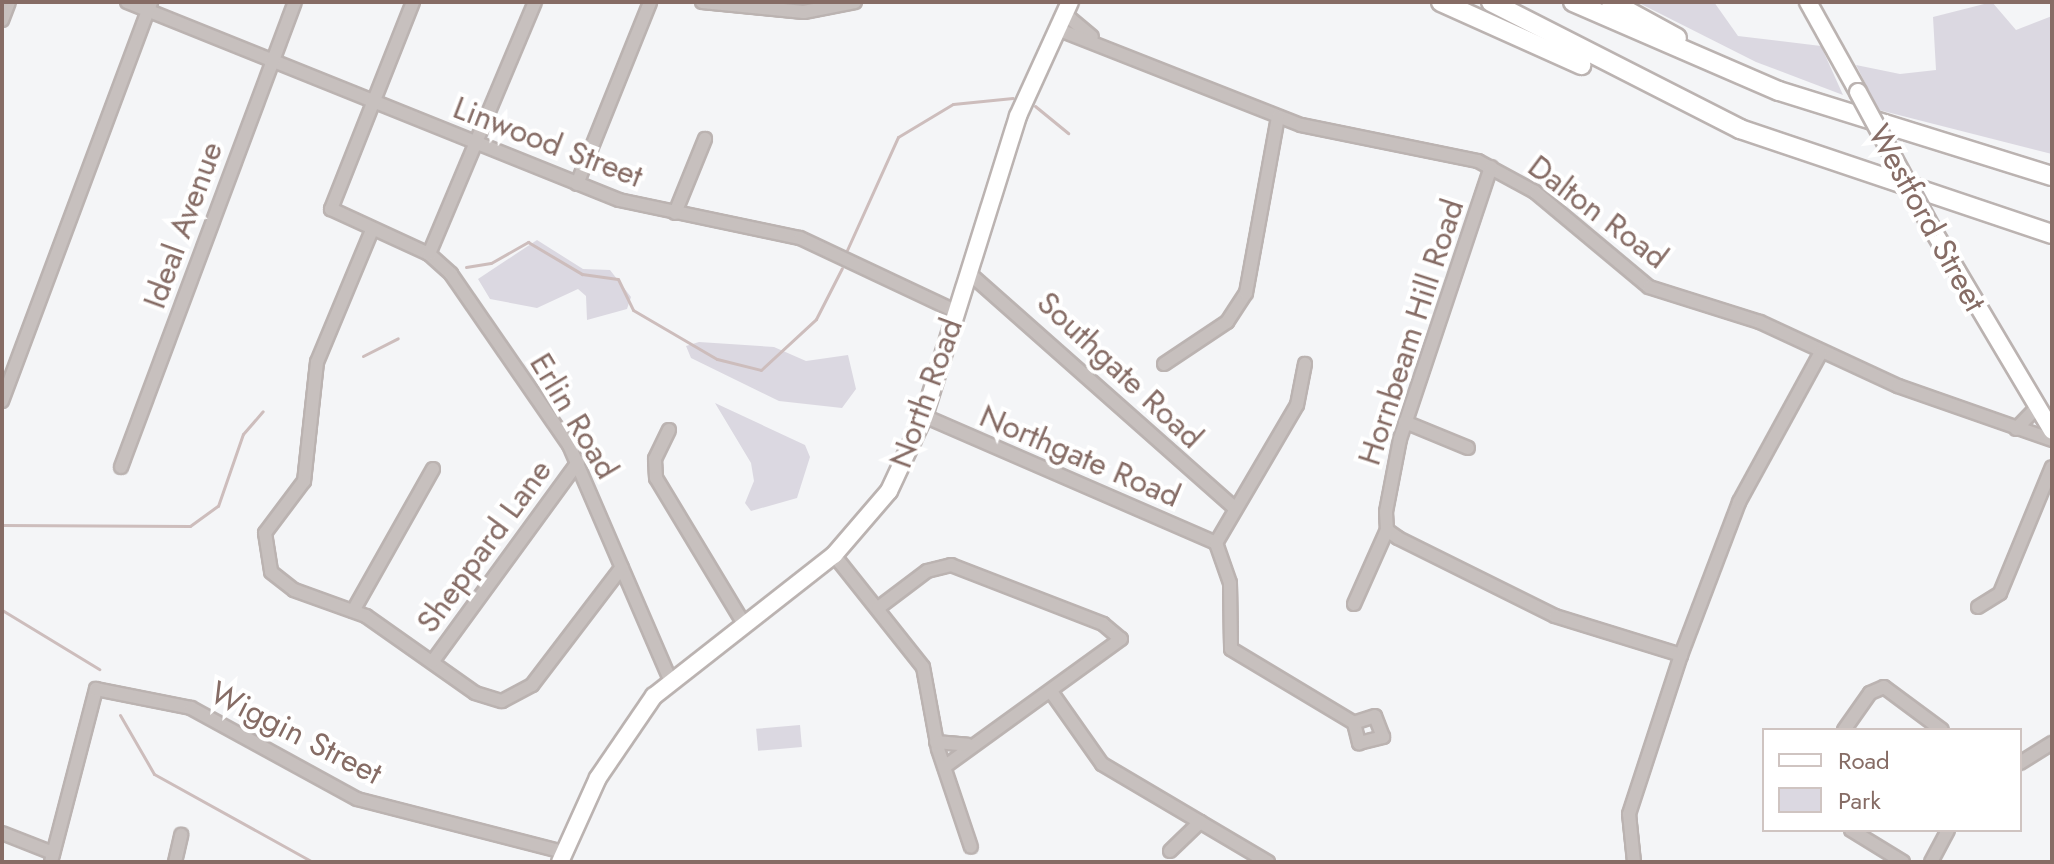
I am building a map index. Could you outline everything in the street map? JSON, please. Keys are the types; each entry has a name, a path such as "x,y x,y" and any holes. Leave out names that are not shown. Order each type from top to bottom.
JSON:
{"highway":[{"path":"1441,2 1740,129 2052,234"},
{"path":"1491,2 1740,129"},
{"path":"1573,2 1779,91 2052,176"},
{"path":"1611,2 1779,91"}],"main road":[{"name":"Westford Street","path":"1808,2 1931,227 2052,431"},
{"name":"North Road","path":"562,857 614,751 670,679 834,555 889,491 924,416 1018,116 1064,15"}],"street":[{"path":"2,20 9,2"},
{"name":"Linwood Street","path":"127,2 149,6 577,184 675,213 800,238 955,311"},
{"name":"Ideal Avenue","path":"121,467 295,2"},
{"path":"373,101 413,2"},
{"path":"429,254 535,2"},
{"path":"577,184 650,2"},
{"path":"702,2 774,12 855,2"},
{"path":"2,401 149,6"},
{"name":"Dalton Road","path":"1064,15 1097,41 1278,117 1491,167 1535,192 1649,287 1690,306 1760,322 1821,352 2016,429 2052,440"},
{"name":"Erlin Road","path":"373,101 330,205 372,230 429,254 458,283 578,462 670,679"},
{"path":"1164,364 1227,322 1246,293 1278,117"},
{"path":"675,213 705,139"},
{"name":"Hornbeam Hill Road","path":"1387,530 1388,487 1405,422 1491,167"},
{"path":"372,230 317,362 304,481 269,526 262,549 285,585 353,611 433,661 481,697 516,698 622,567"},
{"name":"Southgate Road","path":"969,273 1235,508"},
{"path":"1634,862 1629,814 1681,655 1739,502 1821,352"},
{"path":"1305,364 1297,405 1216,543 1230,583 1231,649 1354,723"},
{"path":"2016,429 2036,408"},
{"name":"Northgate Road","path":"924,416 1216,543"},
{"path":"1405,422 1468,448"},
{"path":"669,430 655,459 656,478 743,622"},
{"name":"Sheppard Lane","path":"433,661 578,462"},
{"path":"1978,607 2000,593 2052,467"},
{"path":"353,611 433,469"},
{"path":"1354,604 1387,530 1555,616 1681,655"},
{"path":"834,555 923,667 936,742 971,847"},
{"path":"878,608 927,571 951,565 1103,624 1121,640 1052,693 968,745 944,767"},
{"path":"1846,728 1881,687 1939,728"},
{"name":"Wiggin Street","path":"52,857 96,689 191,708 357,799 562,857"},
{"path":"1052,693 1102,764 1268,862"},
{"path":"936,742 968,745"},
{"path":"2022,762 2052,743"},
{"path":"1170,851 1200,822"},
{"path":"1854,832 1903,862"},
{"path":"1931,862 1947,832"},
{"path":"2,833 52,857"},
{"path":"175,862 181,835"}],"green space":[{"path":"1637,2 1714,2 1738,36 1821,46 1843,95 1756,62"},
{"path":"1992,2 2016,30 2052,16 2052,154 1879,110 1856,65 1900,74 1936,70 1933,17"},
{"path":"537,240 583,269 610,270 631,297 627,309 587,320 586,296 578,289 537,308 490,299 478,279"},
{"path":"699,342 774,347 806,361 848,355 856,389 842,408 779,401 691,358 686,346"},
{"path":"715,403 805,445 810,457 797,498 751,511 745,503 754,481 751,463"},
{"path":"800,725 802,747 758,751 756,729"}],"waterway":[{"path":"847,250 898,137 953,104 1013,98"},
{"path":"1035,106 1068,133"},
{"path":"466,267 491,263 528,242 582,274 618,279 633,310 717,359 761,370 816,319 842,268"},
{"path":"363,356 398,338"},
{"path":"2,525 190,526 218,506 243,434 263,411"},
{"path":"2,610 99,669"},
{"path":"120,715 154,774 313,862"}]}
